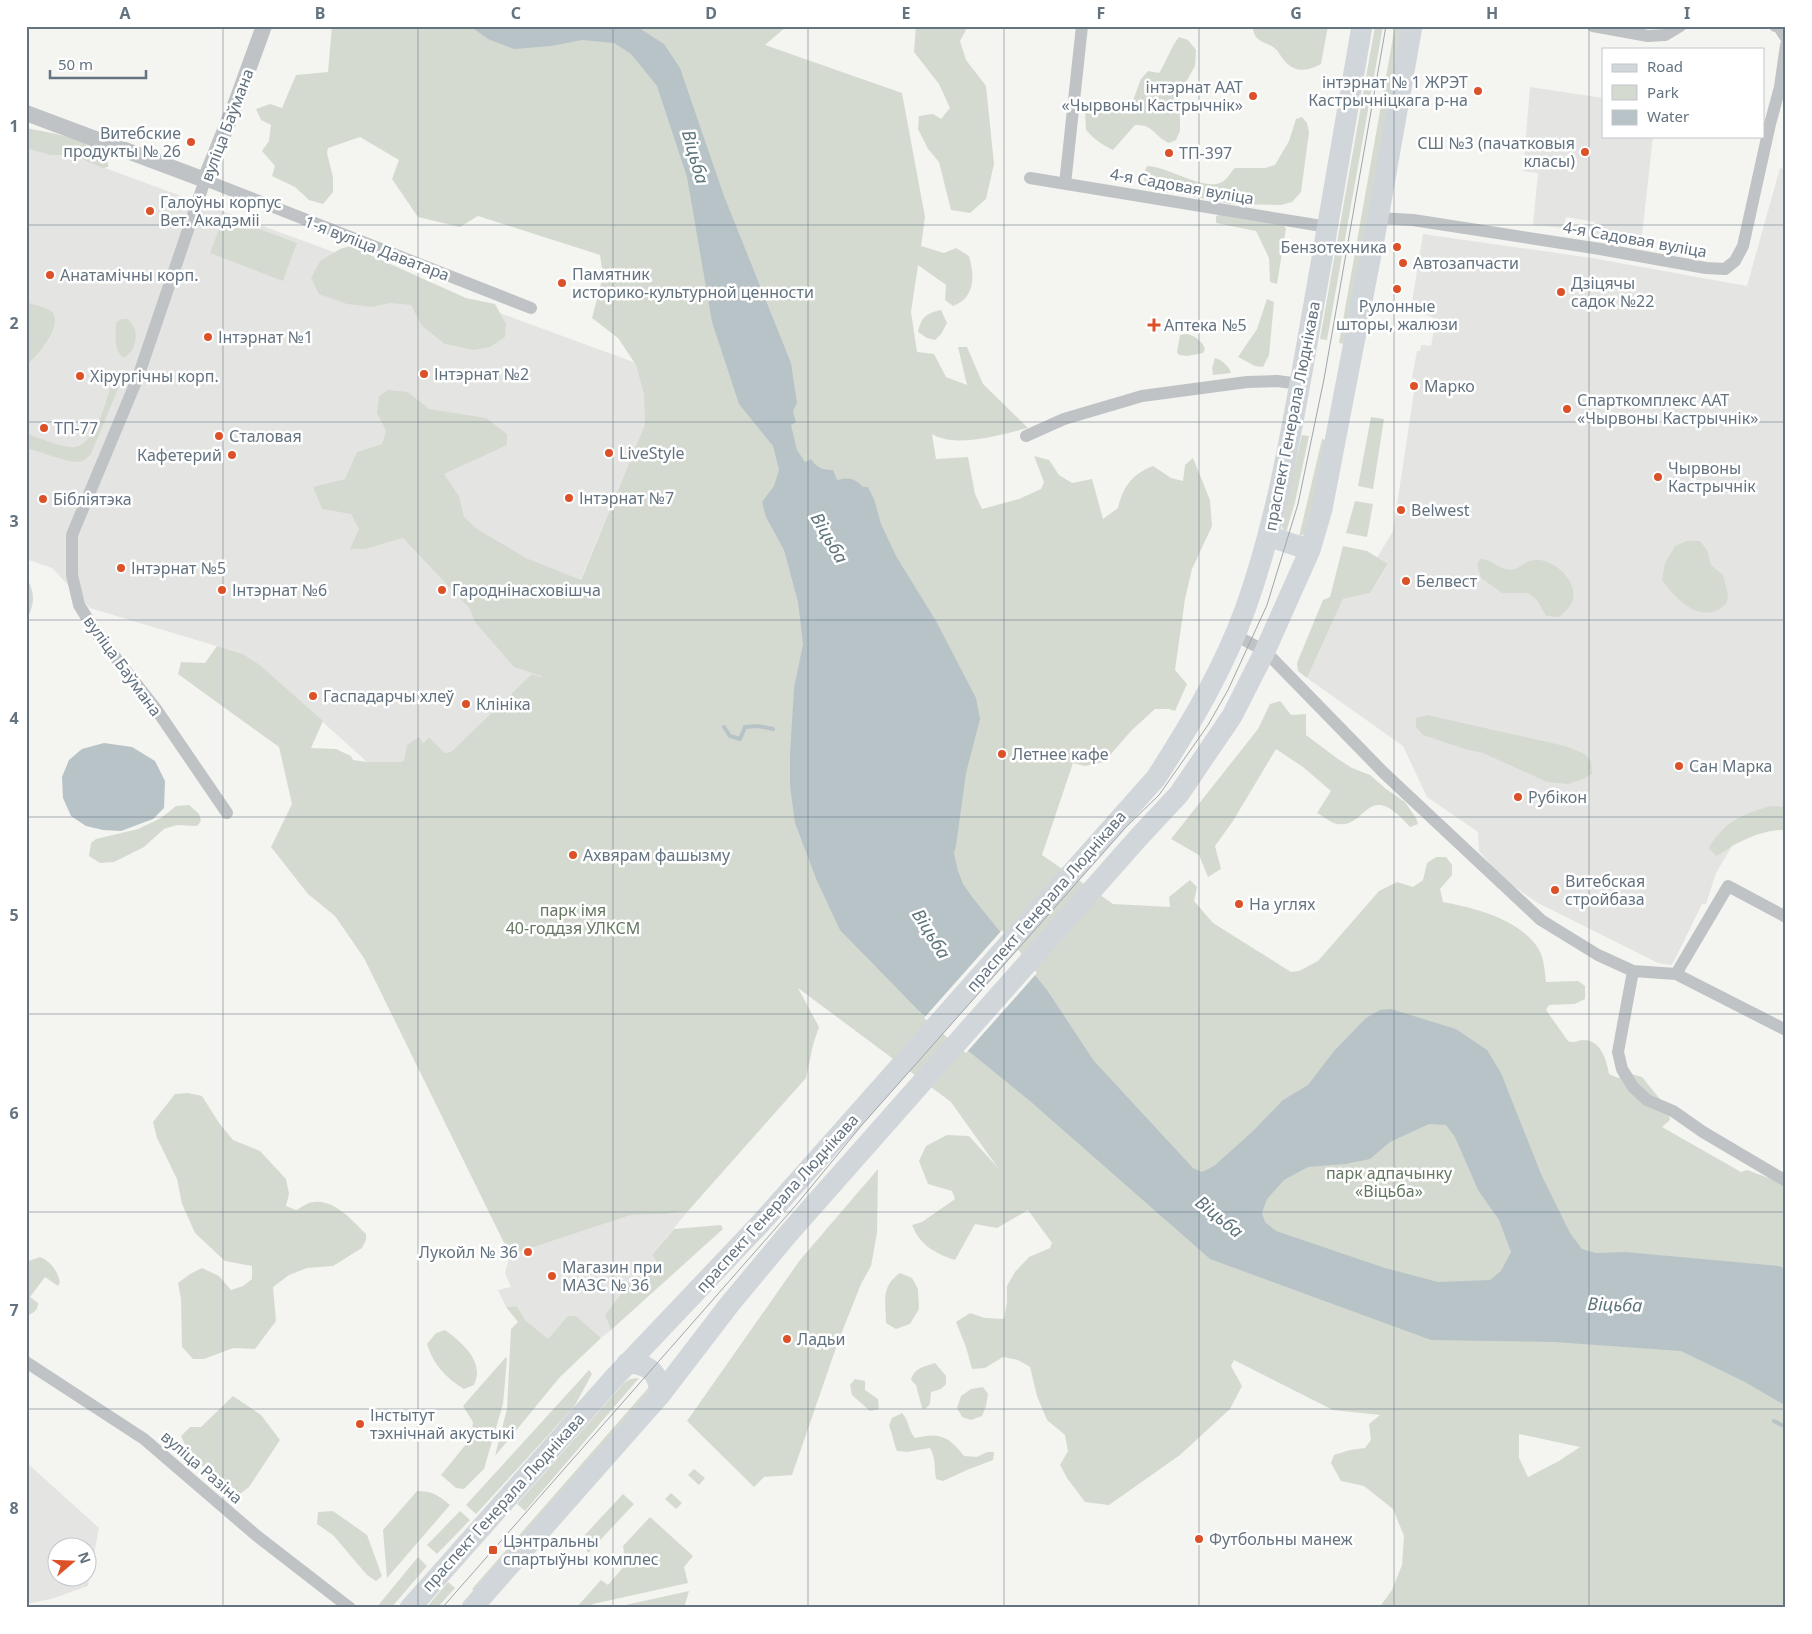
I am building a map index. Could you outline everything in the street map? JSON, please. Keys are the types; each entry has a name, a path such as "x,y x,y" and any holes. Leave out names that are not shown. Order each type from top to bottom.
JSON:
{"main road":[{"name":"праспект Генерала Люднікава","path":"472,1608 660,1394 729,1305 771,1233 854,1119 1156,778 1193,720 1246,607 1268,536 1286,459 1300,384 1362,26"},
{"name":"праспект Генерала Люднікава","path":"410,1608 628,1363 874,1137 1179,794 1222,732 1265,651 1310,550 1329,476 1412,26"},
{"path":"1268,536 1310,550"},
{"path":"628,1363 640,1364 651,1370 660,1384 660,1394"}],"street":[{"name":"вуліца Баўмана","path":"226,813 156,709 93,627 79,605 72,575 72,534 138,377 205,180 264,26"},
{"path":"1065,184 1082,26"},
{"path":"1592,26 1648,36 1665,35 1680,26"},
{"path":"1775,26 1779,27 1786,38"},
{"path":"1783,88 1786,45"},
{"name":"4-я Садовая вуліца","path":"1378,218 1422,221 1706,268 1725,269 1735,261 1743,246 1770,124 1783,88"},
{"name":"1-я вуліца Даватара","path":"26,113 205,180 531,308"},
{"name":"4-я Садовая вуліца","path":"1030,178 1328,227"},
{"path":"1026,436 1064,419 1142,396 1247,382 1277,381 1300,384"},
{"path":"1234,635 1265,651 1384,773 1541,920 1598,955 1633,972 1676,974 1786,1030"},
{"path":"1676,974 1728,886 1786,916"},
{"path":"1633,972 1618,1052 1622,1069 1632,1087 1648,1100 1673,1112 1786,1181"},
{"name":"вуліца Разіна","path":"26,1362 144,1438 257,1536 350,1608"}],"shaded area":[{"path":"1530,87 1602,98 1602,138 1653,138 1641,245 1594,238 1595,222 1566,217 1563,228 1533,225 1538,173 1523,171"},
{"path":"26,139 666,374 540,677 448,756 429,737 402,762 367,762 260,665 243,654 90,608 52,568 26,559"},
{"path":"1780,168 1786,170 1786,813 1747,821 1716,873 1706,904 1702,904 1672,965 1658,963 1538,903 1503,879 1479,851 1478,832 1427,797 1403,746 1307,678 1343,599 1370,593 1388,565 1377,558 1393,531 1416,379 1412,378 1417,351 1420,351 1421,345 1431,346 1436,319 1411,308 1423,234 1592,258 1747,286"},
{"path":"688,1211 652,1255 657,1260 635,1284 630,1281 605,1315 611,1330 601,1338 576,1316 548,1340 525,1320 517,1306 506,1307 498,1290 511,1287 505,1273 510,1255 631,1215"},
{"path":"26,1462 99,1528 97,1536 48,1536 48,1586 88,1586 51,1599 26,1604"}],"green space":[{"path":"332,26 787,26 765,45 902,93 925,217 921,246 944,253 956,248 969,256 972,271 971,286 966,298 953,306 945,300 946,285 918,265 911,312 917,352 934,354 946,377 967,385 958,347 967,347 983,384 1028,428 966,440 942,438 932,434 936,459 968,457 975,494 982,509 1019,499 1041,489 1044,482 1034,456 1049,460 1059,475 1072,483 1092,479 1103,519 1118,508 1126,488 1139,473 1153,466 1171,478 1183,481 1185,465 1193,458 1210,500 1212,526 1192,569 1185,599 1175,670 1187,684 1175,711 1155,709 1131,731 1104,762 1085,766 1073,763 1042,855 1113,904 1170,907 1169,897 1190,880 1197,887 1194,901 1213,923 1291,972 1299,971 1318,961 1379,891 1397,882 1413,887 1423,880 1427,863 1436,857 1446,857 1452,865 1452,875 1440,889 1443,902 1495,916 1520,929 1530,938 1542,956 1546,982 1578,981 1585,986 1585,999 1575,1004 1549,1005 1546,1010 1568,1041 1584,1040 1595,1043 1605,1058 1609,1074 1618,1078 1632,1074 1642,1077 1668,1109 1670,1120 1662,1127 1741,1172 1747,1170 1785,1184 1786,1608 1379,1608 1392,1590 1402,1565 1404,1536 1393,1509 1364,1486 1341,1481 1331,1463 1334,1455 1365,1448 1371,1440 1369,1424 1380,1415 1333,1410 1234,1360 1231,1366 1242,1386 1230,1409 1180,1455 1109,1505 1085,1502 1060,1465 1068,1451 1065,1435 1047,1420 1037,1396 1030,1367 1018,1360 1003,1357 985,1368 972,1369 956,1322 970,1313 985,1318 1004,1319 1007,1286 1015,1272 1029,1257 1050,1248 1052,1243 1028,1210 997,1228 975,1224 955,1260 934,1251 919,1238 912,1225 922,1222 955,1199 952,1191 928,1184 919,1161 926,1146 947,1135 969,1136 998,1168 951,1102 798,988 819,1027 806,1078 688,1211 631,1215 510,1255 364,958 335,916 308,894 271,847 292,804 279,747 178,674 181,662 205,663 217,646 243,654 260,665 323,721 311,748 336,749 351,756 353,760 402,762 407,745 419,737 423,743 429,737 445,753 451,752 532,674 541,676 514,667 475,622 470,609 403,538 365,549 350,549 359,529 351,514 322,509 313,487 345,479 357,452 382,444 386,431 377,413 379,396 388,390 408,392 429,409 486,418 507,434 507,445 444,474 459,496 464,517 477,529 526,558 581,580 645,424 644,394 636,365 618,338 592,318 603,276 600,255 478,216 460,227 418,217 392,179 399,160 360,137 328,148 327,153 333,177 333,192 323,204 309,200 295,187 272,176 275,166 262,151 269,141 271,125 261,120 256,109 270,104 282,108 296,75 328,72","holes":["1519,1434 1580,1447 1559,1461 1528,1477 1519,1458"]},
{"path":"916,26 968,26 960,41 966,60 986,86 994,164 986,199 970,213 951,210 939,162 928,149 918,129 919,116 933,114 941,119 950,108 939,84 914,52"},
{"path":"1253,26 1328,26 1321,64 1305,70 1291,67 1274,48 1257,38 1253,31"},
{"path":"1375,26 1383,26 1327,340 1320,339"},
{"path":"1395,26 1403,26 1345,344 1339,343"},
{"path":"1179,37 1188,40 1196,50 1195,66 1180,93 1180,131 1176,140 1169,143 1150,128 1141,125 1135,125 1113,150 1095,139 1086,130 1085,112 1101,104 1132,103 1141,79 1148,71 1159,73"},
{"path":"1302,117 1307,123 1309,132 1301,192 1292,202 1281,205 1230,204 1152,188 1144,181 1144,173 1147,166 1206,184 1215,184 1224,181 1235,168 1265,168 1275,165 1289,141 1296,119"},
{"path":"26,128 61,135 89,144 100,150 106,158 108,167 103,168 72,155 50,155 26,148"},
{"path":"1222,214 1279,221 1286,228 1277,284 1270,282 1269,258 1256,231 1216,223 1216,216"},
{"path":"224,216 297,243 283,281 210,253"},
{"path":"350,246 466,298 495,304 506,324 505,337 490,347 474,350 445,344 422,326 411,305 390,303 372,307 347,304 319,294 311,278 320,261 340,249"},
{"path":"1267,299 1274,302 1269,355 1263,367 1255,366 1238,357 1257,329"},
{"path":"26,302 50,310 55,318 52,333 36,356 26,366"},
{"path":"941,310 947,323 935,340 927,338 918,332 925,316"},
{"path":"128,319 134,327 136,334 132,350 123,358 116,346 116,322"},
{"path":"1187,334 1200,341 1205,349 1203,353 1187,356 1179,355 1177,352 1180,335"},
{"path":"1215,358 1225,364 1231,373 1213,375 1212,368"},
{"path":"118,378 120,384 91,454 85,459 80,462 73,462 26,448 26,433 65,446 75,447 83,444 95,429 112,382"},
{"path":"1371,417 1384,419 1373,489 1358,486"},
{"path":"1302,435 1309,436 1295,502 1286,533 1281,524"},
{"path":"1322,439 1328,441 1322,474 1304,534 1299,537"},
{"path":"1355,501 1373,504 1367,537 1346,533"},
{"path":"1687,541 1700,541 1707,550 1711,565 1723,575 1728,594 1727,602 1719,609 1710,613 1694,610 1686,605 1672,593 1662,580 1665,563 1675,546"},
{"path":"1343,546 1367,551 1388,564 1370,593 1343,599 1307,678 1298,671 1297,663 1323,600 1330,597"},
{"path":"1480,559 1487,560 1509,570 1534,560 1548,562 1562,571 1571,584 1573,599 1571,604 1559,617 1546,616 1537,600 1528,593 1502,593 1481,578 1477,565"},
{"path":"26,575 32,590 33,599 29,615 26,617"},
{"path":"1280,701 1291,715 1306,714 1306,735 1352,768 1370,775 1405,802 1418,824 1410,827 1396,813 1384,806 1376,805 1347,824 1332,822 1317,813 1331,791 1303,767 1276,749 1233,821 1215,846 1221,869 1208,877 1199,855 1171,839 1258,729 1270,704"},
{"path":"1427,715 1565,746 1583,753 1591,761 1592,774 1584,779 1568,784 1547,782 1483,753 1423,735 1416,727 1416,718"},
{"path":"189,805 199,814 201,821 197,826 177,825 164,829 144,847 114,862 100,863 89,856 91,843 96,839 138,829 161,818 176,806"},
{"path":"1771,806 1786,807 1786,830 1767,832 1754,836 1733,845 1716,856 1709,848 1720,832 1735,820"},
{"path":"188,1093 202,1096 219,1123 233,1140 260,1151 286,1179 289,1194 286,1206 296,1210 312,1202 329,1204 343,1212 366,1234 366,1240 362,1248 333,1266 307,1268 289,1275 273,1287 276,1321 255,1349 233,1348 204,1359 193,1359 182,1347 181,1299 178,1283 202,1268 219,1276 231,1290 243,1286 252,1279 252,1266 225,1261 195,1233 182,1204 177,1179 157,1138 153,1122 175,1094"},
{"path":"878,1169 877,1233 871,1266 861,1284 838,1342 792,1475 764,1477 754,1487 687,1421 800,1260"},
{"path":"721,1225 723,1229 611,1330 605,1315 631,1280 636,1284 656,1260 652,1255 674,1229"},
{"path":"40,1257 53,1267 60,1282 58,1286 45,1277 30,1297 38,1303 36,1310 26,1315 26,1262"},
{"path":"900,1273 912,1278 918,1289 919,1309 910,1324 896,1329 886,1323 885,1302 889,1284"},
{"path":"517,1306 525,1320 548,1339 568,1316 576,1316 601,1338 560,1377 495,1456 507,1409 511,1329 518,1322 506,1307"},
{"path":"445,1330 462,1344 471,1355 477,1374 474,1385 464,1389 457,1385 441,1370 433,1358 427,1344 436,1333"},
{"path":"506,1357 503,1404 484,1469 464,1489 456,1488 441,1475 471,1438 473,1422 463,1406"},
{"path":"935,1363 946,1376 946,1384 941,1389 931,1392 930,1404 925,1409 922,1408 916,1385 911,1380 917,1370"},
{"path":"589,1370 592,1374 574,1407 476,1514 466,1505"},
{"path":"639,1378 525,1511 517,1504 624,1383 630,1379"},
{"path":"855,1379 865,1381 865,1390 878,1399 879,1409 870,1411 852,1395 850,1385"},
{"path":"649,1387 649,1392 478,1594 472,1589"},
{"path":"983,1387 988,1394 982,1416 971,1420 962,1417 957,1408 961,1396 971,1389"},
{"path":"233,1396 261,1415 280,1440 249,1487 240,1494 206,1470 192,1454 181,1436 190,1427 201,1427"},
{"path":"902,1413 915,1438 931,1435 943,1437 959,1449 964,1456 977,1457 987,1452 994,1452 993,1460 943,1481 936,1479 934,1459 930,1448 907,1452 897,1451 889,1426 892,1418"},
{"path":"694,1469 705,1478 699,1485 688,1475"},
{"path":"417,1491 435,1494 450,1505 387,1578 383,1530"},
{"path":"671,1493 682,1503 676,1509 665,1499"},
{"path":"623,1494 634,1504 588,1553 582,1538"},
{"path":"333,1511 367,1535 382,1576 376,1581 367,1575 333,1535 317,1524 318,1512"},
{"path":"460,1511 470,1520 437,1554 427,1545"},
{"path":"650,1517 693,1556 684,1567 688,1583 593,1604 590,1608 576,1608 601,1580 608,1585 626,1564 623,1546"},
{"path":"418,1557 427,1566 391,1608 376,1608"},
{"path":"448,1582 455,1588 437,1608 426,1608"},
{"path":"689,1591 684,1608 612,1608"}],"water":[{"name":"Віцьба","path":"470,26 636,26 664,44 680,68 724,196 791,363 797,403 793,411 796,422 791,425 797,450 805,462 811,459 820,468 833,470 837,480 851,479 863,487 868,487 874,499 881,524 896,556 936,621 976,698 980,719 966,773 954,853 963,884 1047,990 1094,1061 1193,1168 1202,1172 1214,1166 1252,1132 1283,1100 1308,1085 1334,1051 1366,1018 1380,1010 1391,1009 1456,1029 1487,1050 1501,1073 1541,1174 1570,1233 1582,1249 1596,1253 1625,1252 1779,1266 1786,1269 1786,1406 1745,1382 1681,1351 1554,1342 1431,1340 1210,1259 1030,1101 918,1010 840,930 817,881 795,823 790,786 794,688 803,644 798,602 784,550 766,517 762,502 774,486 779,470 773,446 739,404 712,322 687,177 657,86 631,54 614,43 582,40 551,46 514,49 488,39","holes":["1429,1124 1446,1125 1455,1137 1478,1190 1499,1220 1511,1252 1501,1271 1490,1280 1438,1282 1385,1268 1276,1231 1265,1222 1262,1213 1267,1199 1284,1180 1308,1167 1345,1164 1370,1159 1390,1142"]},
{"path":"104,743 132,747 155,761 165,781 164,808 153,819 121,831 103,830 86,826 71,816 63,798 62,777 69,760 82,749"}],"pier":[{"path":"1002,930 1037,973 966,1053 924,1018"}],"waterway":[{"path":"724,727 730,736 740,739 745,727 758,726 773,729"},
{"path":"1774,1421 1786,1427"}],"tram line":[{"path":"442,1608 797,1204 861,1126 1126,827 1159,795 1208,725 1228,690 1267,605 1298,504 1324,379 1386,26"}],"place":[{"name":"інтэрнат № 1 ЖРЭТ Кастрычніцкага р-на","path":"1478,91"},
{"name":"інтэрнат ААТ «Чырвоны Кастрычнік»","path":"1253,96"},
{"name":"Витебские продукты № 26","path":"191,142"},
{"name":"СШ №3 (пачатковыя класы)","path":"1585,152"},
{"name":"ТП-397","path":"1169,153"},
{"name":"Галоўны корпус Вет. Акадэміі","path":"150,211"},
{"name":"Бензотехника","path":"1397,247"},
{"name":"Автозапчасти","path":"1403,263"},
{"name":"Анатамічны корп.","path":"50,275"},
{"name":"Памятник историко-культурной ценности","path":"562,283"},
{"name":"Рулонные шторы, жалюзи","path":"1397,289"},
{"name":"Дзіцячы садок №22","path":"1561,292"},
{"name":"Аптека №5","path":"1154,325"},
{"name":"Інтэрнат №1","path":"208,337"},
{"name":"Інтэрнат №2","path":"424,374"},
{"name":"Хірургічны корп.","path":"80,376"},
{"name":"Марко","path":"1414,386"},
{"name":"Спарткомплекс ААТ «Чырвоны Кастрычнік»","path":"1567,409"},
{"name":"ТП-77","path":"44,428"},
{"name":"Сталовая","path":"219,436"},
{"name":"LiveStyle","path":"609,453"},
{"name":"Кафетерий","path":"232,455"},
{"name":"Чырвоны Кастрычнік","path":"1658,477"},
{"name":"Інтэрнат №7","path":"569,498"},
{"name":"Бібліятэка","path":"43,499"},
{"name":"Belwest","path":"1401,510"},
{"name":"Інтэрнат №5","path":"121,568"},
{"name":"Белвест","path":"1406,581"},
{"name":"Інтэрнат №6","path":"222,590"},
{"name":"Гароднінасховішча","path":"442,590"},
{"name":"Гаспадарчы хлеў","path":"313,696"},
{"name":"Клініка","path":"466,704"},
{"name":"Летнее кафе","path":"1002,754"},
{"name":"Сан Марка","path":"1679,766"},
{"name":"Рубікон","path":"1518,797"},
{"name":"Ахвярам фашызму","path":"573,855"},
{"name":"Витебская стройбаза","path":"1555,890"},
{"name":"На углях","path":"1239,904"},
{"name":"Лукойл № 36","path":"528,1252"},
{"name":"Магазин при МАЗС № 36","path":"552,1276"},
{"name":"Ладьи","path":"787,1339"},
{"name":"Інстытут тэхнічнай акустыкі","path":"360,1424"},
{"name":"Футбольны манеж","path":"1199,1539"},
{"name":"Цэнтральны спартыўны комплес","path":"493,1550"}],"park label":[{"name":"парк імя 40-годдзя УЛКСМ","path":"573,919"},
{"name":"парк адпачынку «Віцьба»","path":"1389,1182"}]}
